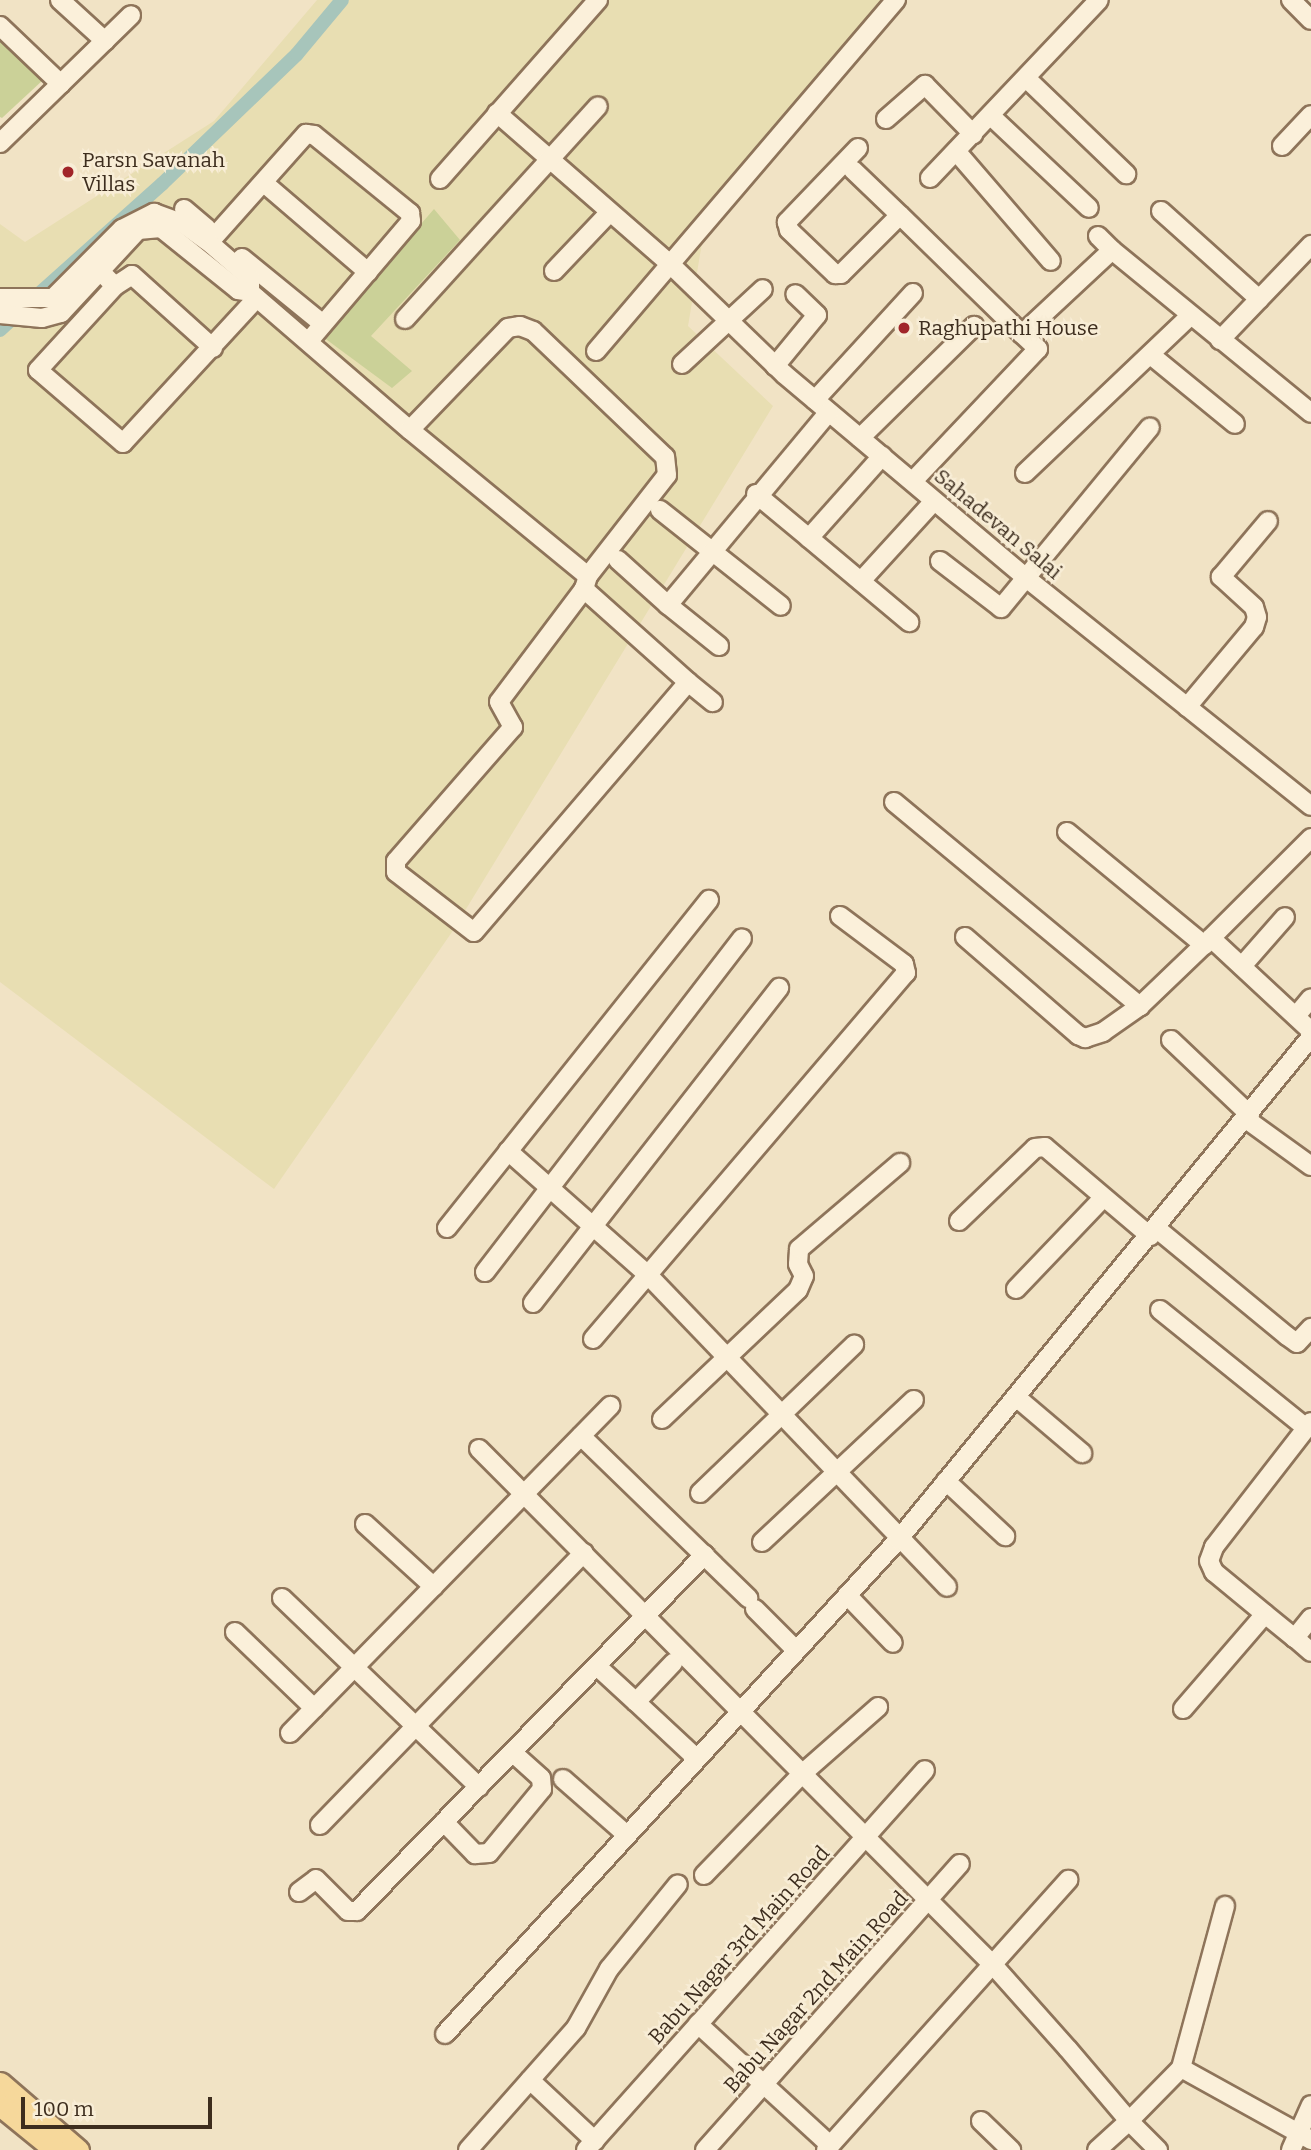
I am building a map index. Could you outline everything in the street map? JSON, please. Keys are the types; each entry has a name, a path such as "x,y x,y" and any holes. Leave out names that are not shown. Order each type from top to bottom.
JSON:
{"main road":[{"path":"0,2083 78,2150"},
{"path":"2,2110 55,2150"}],"street":[{"path":"60,0 105,41"},
{"path":"440,179 598,0"},
{"path":"596,351 668,262 896,0"},
{"path":"930,177 1099,0"},
{"path":"1291,0 1311,20"},
{"path":"0,143 131,15"},
{"path":"0,26 61,84"},
{"path":"1026,78 1126,174"},
{"path":"886,119 925,85 973,134"},
{"path":"405,319 598,106"},
{"name":"Sahadevan Salai","path":"497,113 668,262 726,323 829,412 1025,577 1311,806"},
{"path":"1282,146 1311,115"},
{"path":"991,116 1089,208"},
{"path":"216,252 264,183 306,134 314,135 410,212 411,221 309,341"},
{"path":"858,148 792,212 789,230 838,275 900,215"},
{"path":"956,151 1051,261"},
{"path":"853,170 1038,349 913,481"},
{"path":"264,183 368,272"},
{"path":"184,209 216,252 237,290 253,295 309,341 586,582 688,682 713,702"},
{"path":"1161,211 1259,299"},
{"path":"554,271 610,212"},
{"path":"57,305 130,230 162,221 216,252 323,324"},
{"path":"0,314 42,318 100,271 130,230"},
{"path":"1098,236 1189,317 1311,413"},
{"path":"1220,340 1311,245"},
{"path":"1022,334 1112,250"},
{"path":"100,271 116,286"},
{"path":"213,348 132,275 116,286 38,370 116,440 123,443 130,440 213,348 253,295"},
{"path":"682,364 763,289"},
{"path":"815,400 913,293"},
{"path":"775,366 817,314 794,294"},
{"path":"0,298 57,305"},
{"path":"1025,473 1152,356 1189,317"},
{"path":"410,430 508,328 520,326 533,331 669,466 667,475 499,702 513,727 396,861 396,872 468,929 481,927 688,682"},
{"path":"860,438 974,326"},
{"path":"1152,356 1235,424"},
{"path":"668,605 757,494 829,412"},
{"path":"940,561 1007,612 1025,577 1150,427"},
{"path":"808,538 882,456"},
{"path":"757,494 909,622"},
{"path":"861,581 934,501"},
{"path":"660,510 781,606"},
{"path":"1187,707 1254,627 1257,617 1254,607 1221,577 1268,521"},
{"path":"618,560 719,646"},
{"path":"894,802 1140,1006"},
{"path":"1067,832 1207,942 1242,966 1311,1031"},
{"path":"965,937 1078,1035 1085,1038 1103,1032 1140,1006 1311,838"},
{"path":"447,1228 709,900"},
{"path":"593,1339 906,973 904,964 840,916"},
{"path":"1242,966 1285,917"},
{"path":"485,1272 742,938"},
{"path":"533,1303 779,988"},
{"path":"1296,1016 1311,998"},
{"path":"445,2034 898,1540 1311,1037"},
{"path":"1171,1040 1248,1117 1311,1166"},
{"path":"959,1221 1035,1148 1045,1147 1102,1199 1153,1232 1297,1343 1311,1328"},
{"path":"508,1151 648,1275 779,1416 947,1587"},
{"path":"662,1419 803,1284 799,1249 900,1163"},
{"path":"1016,1289 1102,1199"},
{"path":"1160,1310 1309,1425 1214,1547 1209,1561 1224,1582 1311,1652"},
{"path":"700,1493 853,1345"},
{"path":"1016,1397 1082,1453"},
{"path":"762,1542 914,1400"},
{"path":"290,1733 610,1406"},
{"path":"581,1436 705,1555 796,1650"},
{"path":"479,1449 648,1615 994,1966 1157,2150"},
{"path":"946,1481 1005,1536"},
{"path":"365,1524 434,1587"},
{"path":"320,1825 419,1728 583,1553"},
{"path":"299,1892 316,1880 348,1911 357,1911 599,1668 705,1555"},
{"path":"847,1595 893,1643"},
{"path":"282,1598 479,1787"},
{"path":"1183,1709 1265,1614"},
{"path":"1295,1639 1311,1618"},
{"path":"235,1632 314,1708"},
{"path":"636,1702 673,1663"},
{"path":"599,1668 696,1758"},
{"path":"704,1875 803,1773 878,1707"},
{"path":"444,1822 475,1854 489,1853 542,1789 541,1778 513,1753"},
{"name":"Babu Nagar 3rd Main Road","path":"591,2145 925,1770"},
{"path":"564,1779 627,1835"},
{"name":"Babu Nagar 2nd Main Road","path":"705,2150 960,1864"},
{"path":"698,2024 828,2148 994,1966 1068,1880"},
{"path":"476,2148 576,2028 636,1932 678,1884"},
{"path":"1097,2150 1181,2068 1225,1906"},
{"path":"1181,2068 1305,2137"},
{"path":"530,2080 591,2145"},
{"path":"1290,2150 1305,2137 1311,2105"},
{"path":"981,2121 1010,2150"}],"shaded area":[{"path":"317,0 881,0 704,231 688,326 773,406 452,932 274,1189 0,982 0,224 25,242 214,121"}],"green space":[{"path":"0,41 43,80 2,118 0,117"},
{"path":"434,209 460,240 371,336 412,371 392,388 323,337"}],"waterway":[{"path":"40,293 162,184 297,54 342,0"},
{"path":"0,330 12,319"}],"place":[{"name":"Parsn Savanah Villas","path":"68,172"},
{"name":"Raghupathi House","path":"904,328"}]}
